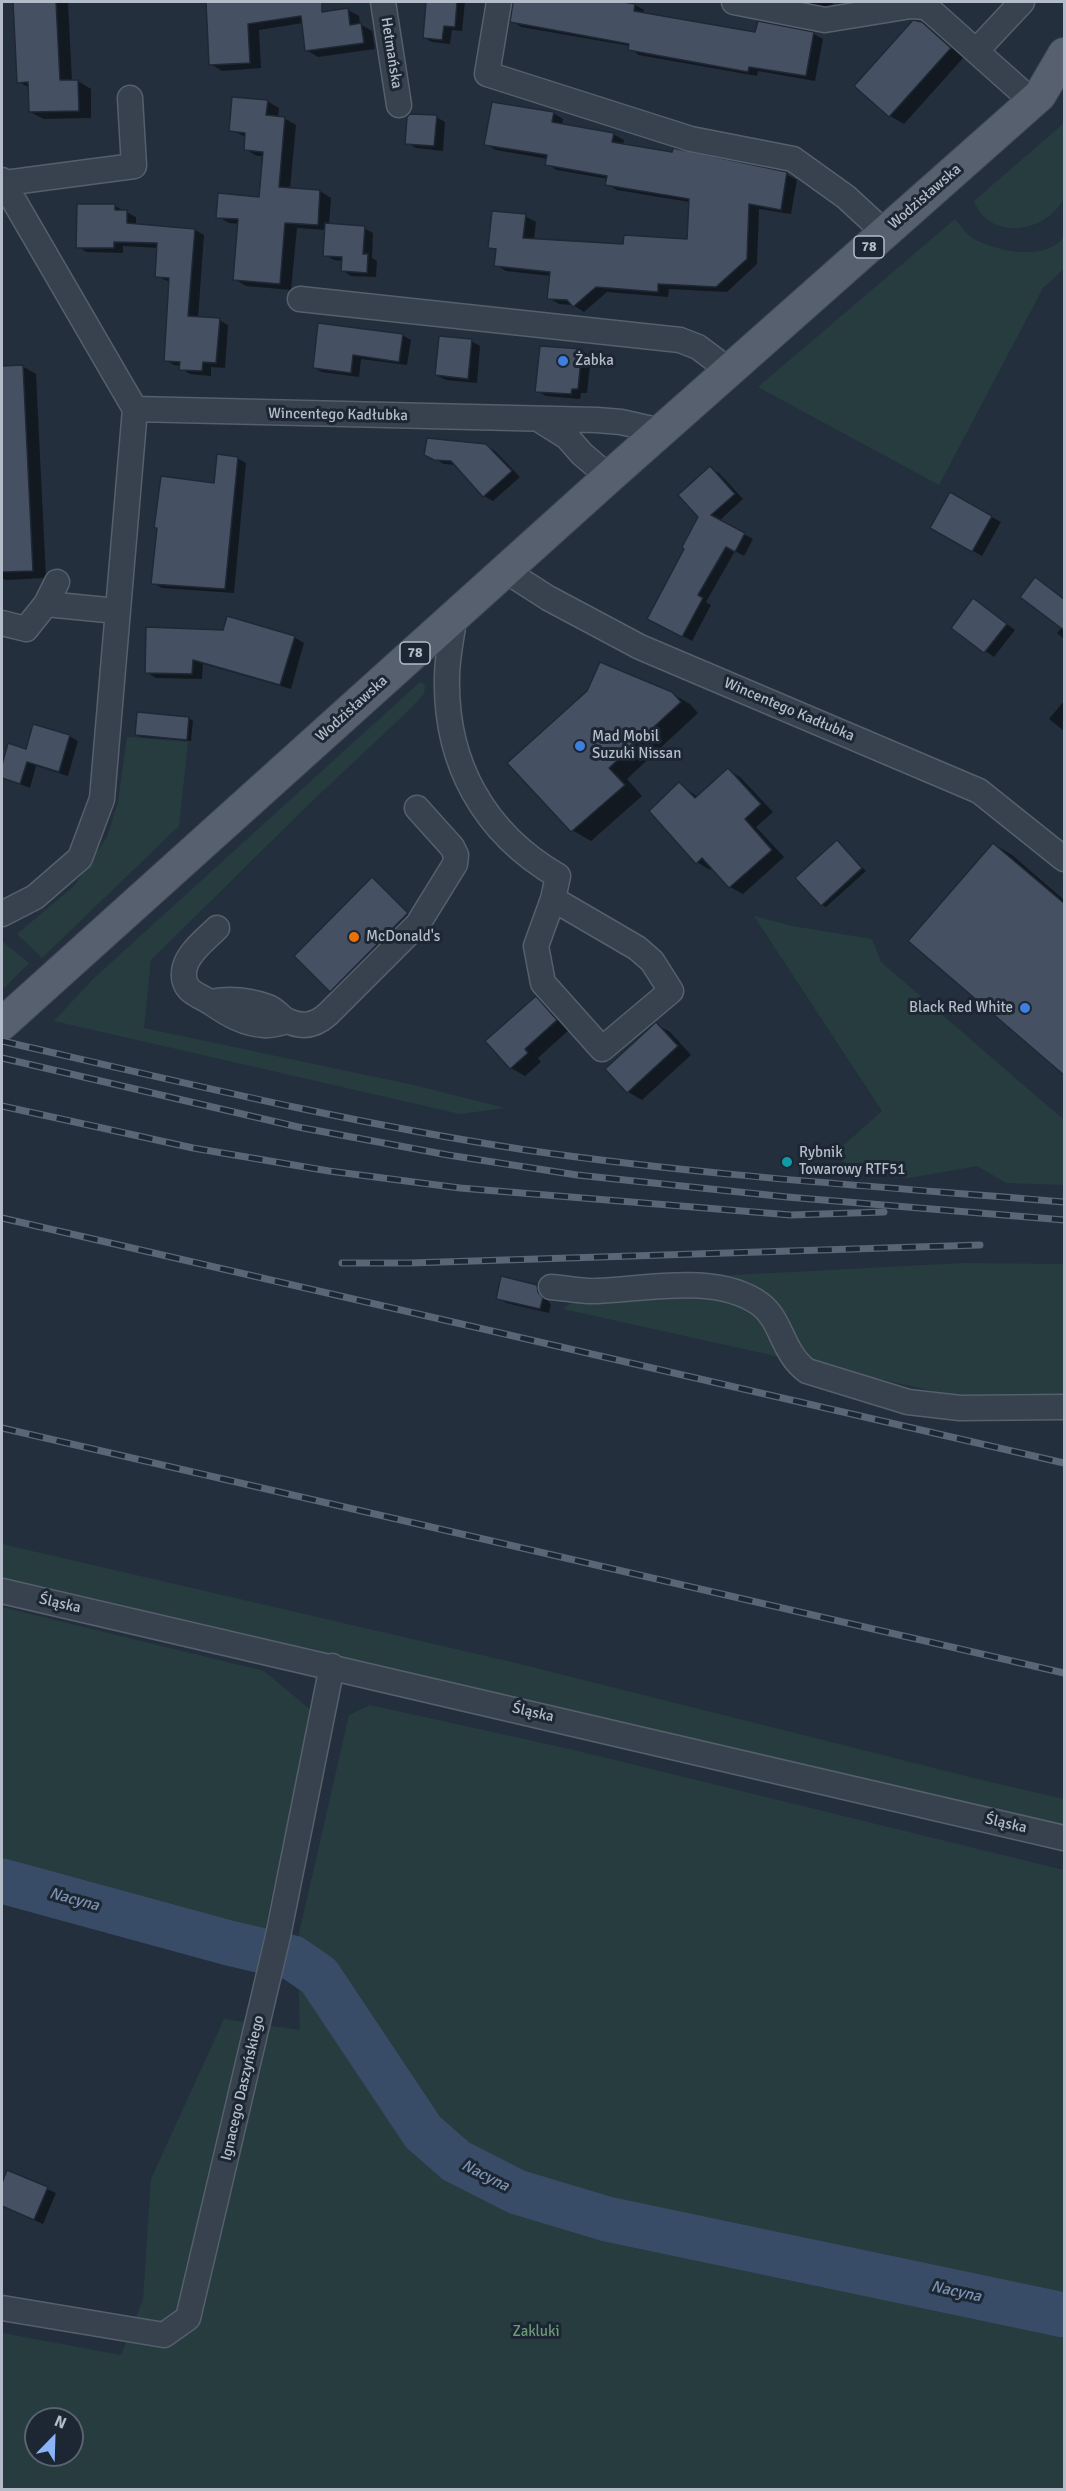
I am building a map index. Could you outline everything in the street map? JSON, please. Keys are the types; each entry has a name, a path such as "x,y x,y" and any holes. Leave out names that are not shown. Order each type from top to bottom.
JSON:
{"main road":[{"name":"Wodzisławska","path":"2,1024 609,477 1046,94 1065,54"}],"street":[{"name":"Hetmańska","path":"383,2 399,105"},
{"path":"499,2 487,74 691,139 793,159 846,197 885,233"},
{"path":"734,2 825,20 911,6 925,7 977,50 1046,94"},
{"path":"977,50 1022,2"},
{"path":"2,914 35,897 80,858 102,799 135,410 3,182 134,166 130,98"},
{"path":"300,299 680,340 698,347 730,371"},
{"name":"Wincentego Kadłubka","path":"135,410 621,422 661,431"},
{"path":"540,420 567,437 582,454 609,477"},
{"name":"Wincentego Kadłubka","path":"506,570 548,598 640,647 979,791 1065,859"},
{"path":"2,623 26,629 46,604 57,582"},
{"path":"46,604 117,611"},
{"path":"454,618 447,677 455,748 465,778 481,805 507,834 535,862 558,876 553,899 536,946 543,983 602,1049 671,991 652,961 637,948 553,899"},
{"path":"217,928 194,952 184,971 184,982 197,997 211,1002 234,1018 265,1025 287,1021 306,1025 320,1021 418,924 449,876 456,855 453,847 417,808"},
{"path":"551,1287 595,1292 696,1285 728,1291 746,1296 762,1305 772,1316 795,1362 807,1371 908,1402 960,1408 1065,1407"},
{"name":"Śląska","path":"2,1590 1065,1838"},
{"name":"Ignacego Daszyńskiego","path":"2,2307 164,2335 188,2318 278,1936 332,1666"}],"green space":[{"path":"1064,123 1065,192 1056,209 1046,219 1033,225 1019,228 992,223 982,214 974,201"},
{"path":"955,219 971,237 1006,250 1033,252 1046,250 1064,236 1064,269 1043,288 939,485 758,387"},
{"path":"420,682 425,685 424,694 408,711 307,806 151,960 144,1028 418,1086 505,1108 460,1114 54,1021 93,979"},
{"path":"127,737 188,742 179,826 42,958 17,934 74,886 107,837 118,802"},
{"path":"754,916 792,926 872,939 881,962 1064,1120 1064,1185 1006,1183 977,1166 909,1178 855,1173 835,1153 882,1111"},
{"path":"2,941 29,963 2,990"},
{"path":"963,1263 1064,1264 1064,1420 563,1309 600,1282"},
{"path":"2,1544 516,1663 1064,1799 1064,1825 2,1577"},
{"path":"2,1607 264,1671 311,1710 263,1938 116,1903 119,1920 2,1888"},
{"name":"Zakluki","path":"370,1705 574,1750 1064,1870 1064,2489 2,2489 2,2333 121,2355 143,2299 151,2179 224,2019 300,2030 297,1942 349,1715"}],"building":[{"path":"13,2 56,2 60,80 78,80 79,111 29,112 28,82 17,83"},
{"path":"206,2 322,2 322,12 348,8 350,25 361,23 364,43 305,51 301,16 248,24 250,63 209,65"},
{"path":"426,2 457,2 455,27 444,26 442,40 423,38"},
{"path":"513,2 623,2 635,4 634,11 755,32 758,21 814,32 806,76 749,67 748,72 628,50 629,44 510,22"},
{"path":"913,20 922,22 951,48 889,117 854,86"},
{"path":"232,97 268,100 266,115 285,117 279,187 320,190 318,225 285,223 280,284 233,280 238,219 216,218 218,193 259,197 263,152 244,150 245,133 229,131"},
{"path":"492,102 554,112 552,122 614,133 612,142 672,152 673,148 787,172 781,210 749,204 747,259 716,287 658,284 658,292 596,287 573,307 567,300 547,299 550,272 494,266 496,249 488,248 492,211 526,214 523,238 623,244 624,235 687,239 689,199 605,185 607,176 545,165 547,155 484,145"},
{"path":"410,114 437,115 434,146 405,144 407,117"},
{"path":"77,204 115,204 115,210 127,210 127,223 195,229 188,316 220,318 216,363 203,362 202,371 179,370 180,362 164,361 169,278 155,277 157,243 114,242 114,248 76,248"},
{"path":"325,223 365,226 363,254 368,254 367,273 341,271 342,257 323,256"},
{"path":"318,323 403,334 399,362 353,355 351,373 313,368"},
{"path":"439,336 472,339 468,379 435,375"},
{"path":"540,346 582,349 578,389 572,389 571,394 535,392"},
{"path":"23,365 33,571 2,572 2,366"},
{"path":"427,438 486,444 512,471 483,497 451,461 434,460 424,455"},
{"path":"217,454 238,457 225,589 151,584 157,528 154,528 161,476 214,483"},
{"path":"710,466 735,494 711,515 745,533 735,552 726,547 698,595 703,598 682,637 647,619 698,517 678,495"},
{"path":"950,492 992,516 972,552 930,528"},
{"path":"1035,577 1065,600 1065,631 1020,597"},
{"path":"973,598 1007,624 984,653 951,628"},
{"path":"227,616 295,636 280,685 193,660 192,674 145,673 146,627 223,630"},
{"name":"Mad Mobil Suzuki Nissan","path":"600,662 672,692 681,702 609,768 625,785 571,832 507,763 587,691"},
{"path":"137,712 189,717 187,740 135,735"},
{"path":"33,724 70,735 59,772 27,762 20,784 2,778 2,765 8,743 26,749"},
{"name":"Mad Mobil Suzuki Nissan","path":"728,768 761,804 745,819 772,850 729,888 702,858 696,864 649,811 679,782 695,798"},
{"path":"837,840 862,868 821,906 795,878"},
{"name":"Black Red White","path":"993,843 1065,904 1065,1076 908,941"},
{"name":"McDonald's","path":"372,877 408,913 330,992 294,956"},
{"path":"536,996 557,1020 525,1049 528,1053 510,1069 485,1041"},
{"path":"656,1022 678,1046 627,1093 605,1069"},
{"path":"501,1276 537,1285 538,1292 543,1298 540,1309 496,1299"},
{"path":"7,2170 48,2187 34,2220 2,2206 2,2183"}],"waterway":[{"name":"Nacyna","path":"2,1881 229,1943 293,1958 319,1976 423,2132 456,2161 517,2192 607,2219 1064,2315"}],"railway":[{"path":"2,1041 328,1114 526,1150 728,1174 1064,1202"},
{"path":"2,1058 298,1127 448,1155 577,1175 787,1197 1064,1220"},
{"path":"2,1106 193,1148 329,1171 460,1188 791,1215 884,1212"},
{"path":"2,1218 1064,1463"},
{"path":"342,1263 410,1263 980,1245"},
{"path":"2,1428 1064,1673"}],"place":[{"name":"Żabka","path":"563,361"},
{"name":"Mad Mobil Suzuki Nissan","path":"580,746"},
{"name":"McDonald's","path":"354,937"},
{"name":"Black Red White","path":"1025,1008"},
{"name":"Rybnik Towarowy RTF51","path":"787,1162"}]}
